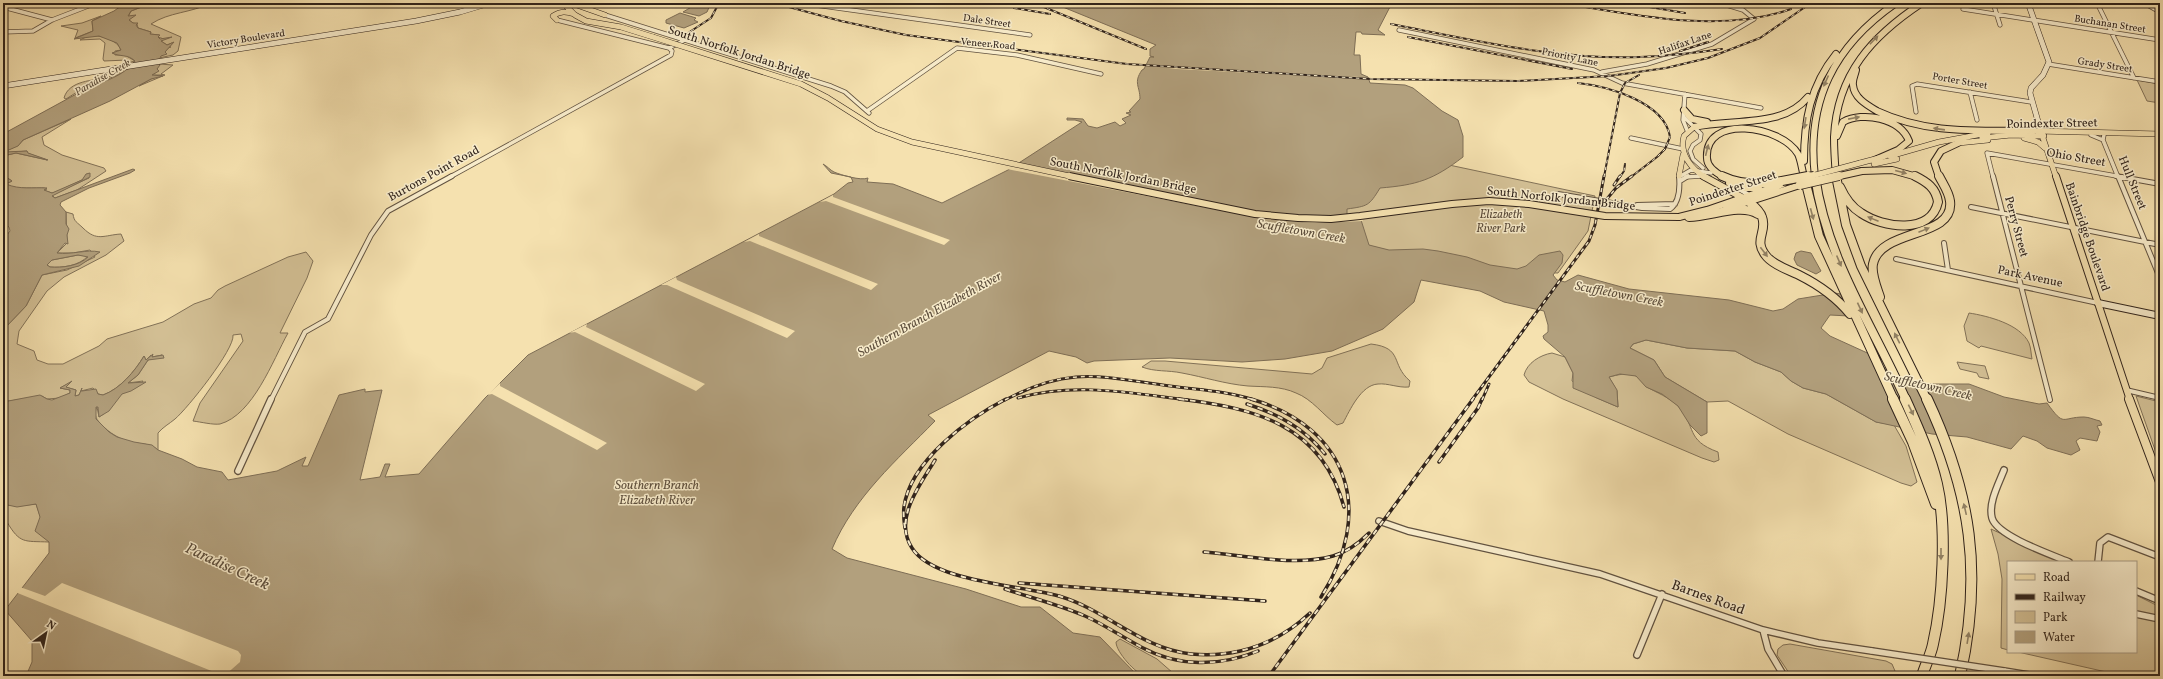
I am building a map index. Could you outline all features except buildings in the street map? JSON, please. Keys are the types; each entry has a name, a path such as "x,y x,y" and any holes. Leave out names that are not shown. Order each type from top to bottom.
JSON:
{"highway":[{"path":"1860,329 1823,216 1816,186 1812,146 1815,114 1822,89 1840,55 1867,25 1896,3"},
{"path":"1922,3 1886,29 1867,48 1846,80 1839,98 1835,116 1834,166 1842,212 1848,233 1861,266 1935,414 1958,477 1968,521 1972,554 1973,603 1960,676"},
{"path":"1690,129 1709,123 1776,117 1797,110 1806,102 1826,64 1842,47 1855,37"},
{"path":"1858,61 1853,84 1856,95 1868,106 1890,117 1917,125 1949,131 2039,133"},
{"path":"1801,184 1804,129 1809,103 1815,85"},
{"path":"1684,114 1701,122 1748,120"},
{"path":"1834,147 1841,124 1853,118 1870,117 1884,120 1895,125 1906,133 1909,137 1907,144 1898,150 1875,160"},
{"path":"1814,175 1781,184 1754,184 1724,176 1707,163 1705,152 1708,144 1720,134 1738,128 1757,129 1780,136 1790,142 1798,154 1801,184 1819,236 1870,329 1913,414 1925,445 1937,485 1940,515 1941,554 1938,604 1933,645 1922,676"},
{"path":"1882,308 1873,268 1875,257 1886,246 1936,225 1945,217 1950,207 1949,197 1934,162 1942,151 1958,143"},
{"path":"1801,184 1861,167 1890,169 1919,178 1936,192 1938,197 1937,208 1927,219 1912,225 1898,225 1874,219 1859,212 1848,203 1842,191 1834,166"},
{"path":"1749,198 1757,207 1762,217 1764,225 1758,237 1758,244 1766,256 1783,268 1821,288 1845,306 1860,329 1913,442 1940,515"},
{"path":"1688,217 1711,216 1741,208 1750,209 1762,217"}],"main road":[{"name":"Victory Boulevard","path":"451,13 484,3"},
{"name":"Victory Boulevard","path":"3,85 451,13 490,3"},
{"path":"557,20 550,17 559,7 558,3"},
{"path":"563,3 605,15"},
{"path":"2028,3 2047,53 2048,64 2043,75 2031,88 2031,102"},
{"path":"555,12 569,5"},
{"path":"569,5 575,15"},
{"path":"557,20 554,15 560,12 567,12 575,15"},
{"path":"585,20 584,16 590,13 605,15"},
{"name":"South Norfolk Jordan Bridge","path":"575,15 585,20 621,27 801,84 818,92 871,125 898,138 926,147 1255,214 1297,218 1340,218 1449,204 1491,201 1530,205 1610,217 1679,217"},
{"name":"Bainbridge Boulevard","path":"2031,102 2039,133 2051,163 2126,390 2160,482"},
{"path":"1680,179 1684,135 1690,129"},
{"name":"Poindexter Street","path":"1861,167 1875,160 1966,136 1984,133 2160,134"},
{"name":"Poindexter Street","path":"1679,217 1719,212 1781,184 1801,184 1814,175 1861,167 1958,143 1998,136 2039,133 2104,137 2131,134"},
{"path":"1958,143 2020,138 2034,141 2045,148"},
{"path":"1683,152 1692,169 1730,194 1731,197 1727,203"},
{"path":"1703,176 1749,198"},
{"path":"1729,183 1752,189 1781,184"},
{"name":"Poindexter Street","path":"1679,217 1749,198"},
{"name":"Park Avenue","path":"2098,303 2160,316"}],"street":[{"path":"6,3 3,6 52,20"},
{"path":"3,32 33,31 52,20 96,3"},
{"name":"Dale Street","path":"801,3 1030,35"},
{"name":"Halifax Lane","path":"1601,72 1647,64 1712,44 1754,19 1748,13 1720,3"},
{"path":"2097,3 2134,78"},
{"path":"2144,3 2160,11"},
{"path":"1994,6 2000,25"},
{"name":"Buchanan Street","path":"1963,9 2160,40"},
{"path":"605,15 685,40"},
{"path":"557,20 669,48 685,40"},
{"name":"Priority Lane","path":"1399,30 1410,34 1601,72 1622,83 1761,108"},
{"name":"Veneer Road","path":"685,40 831,86 845,92 868,112 957,48 1017,55 1102,74"},
{"name":"Burtons Point Road","path":"238,471 280,379 306,332 328,319 371,235 388,212 636,76 671,55 672,51 669,48"},
{"name":"Grady Street","path":"2048,64 2160,82"},
{"name":"Porter Street","path":"1916,112 1912,86 1916,84 2031,102"},
{"path":"1970,92 1977,120"},
{"path":"1684,94 1684,114 1690,129 1702,137 1693,145 1691,155 1698,165 1729,183 1749,198"},
{"path":"1684,114 1690,129"},
{"name":"Hull Street","path":"2104,137 2144,242 2160,278"},
{"path":"1631,138 1683,152"},
{"name":"Ohio Street","path":"1988,152 2160,184"},
{"name":"Perry Street","path":"1988,152 1986,155 2050,400"},
{"path":"1680,179 1692,169 1711,173"},
{"path":"1680,179 1688,176 1703,176"},
{"path":"1558,194 1642,208 1666,209 1674,207 1680,190 1680,179"},
{"path":"1971,207 2160,245"},
{"path":"1944,243 1948,270"},
{"name":"Park Avenue","path":"1896,258 2098,303"},
{"path":"2126,390 2160,398"},
{"path":"2004,470 1993,506 1993,521 1998,527 2013,536 2067,561"},
{"name":"Barnes Road","path":"1379,521 1408,531 1600,574 1662,594 1763,630 1818,643 2035,676"},
{"path":"2098,561 2100,543 2105,538 2118,540 2160,557"},
{"path":"2137,591 2160,601"},
{"path":"1637,655 1662,594"},
{"path":"2137,614 2160,619"},
{"path":"1763,630 1770,656 1784,676"}],"green space":[{"path":"152,3 211,3 196,9 165,17 151,24 181,37 178,51 173,55 159,58 168,48 171,47 168,46 172,43 167,45 161,41 164,39 158,37 159,35 150,34 151,32 138,28 137,24 129,20 132,17 128,17 131,11"},
{"path":"101,16 92,21 93,31 75,38 78,30 61,26 82,23"},
{"path":"88,36 108,38 116,43 121,50 115,51 115,55 125,55 135,61 127,63 129,61 127,60 104,61 105,43 100,39 80,40"},
{"path":"159,64 173,65 161,74 165,75 139,86 162,75 152,75 158,71 157,69"},
{"path":"131,67 126,71 97,84 88,85 66,99 64,98 67,92 76,84 111,76"},
{"path":"2137,80 2160,84 2160,103 2147,101"},
{"path":"71,119 42,137 44,145 62,155 104,168 106,171 77,190 55,198 52,195 89,178 86,176 82,180 52,193 43,190 47,189 44,188 13,188 6,184 12,181 3,175 3,156 16,153 47,160 27,153 27,151 4,153 19,145 23,140"},
{"name":"Elizabeth River Park","path":"1449,165 1595,196 1588,231 1558,273 1522,272 1390,251 1366,245 1344,213 1346,209 1378,187"},
{"path":"66,212 73,214 76,222 92,235 101,237 121,234 124,241 106,255 64,277 47,291 19,331 17,344 34,351 37,360 48,364 63,364 99,346 107,339 163,322 194,304 211,298 218,290 225,286 288,257 306,252 313,261 307,278 280,333 288,333 261,385 242,410 232,419 220,424 193,421 200,403 243,341 241,334 233,335 232,342 219,365 199,392 175,419 158,433 158,450 150,445 130,442 116,436 100,423 95,413 97,407 99,417 106,412 121,394 141,384 143,381 128,383 138,375 148,360 162,355 152,357 151,355 146,360 144,356 136,368 121,384 103,395 98,394 93,388 81,391 79,395 75,396 76,390 65,387 70,383 60,388 70,390 70,393 60,398 47,399 42,396 3,402 3,330 26,306 42,275 67,270 95,257 90,250 73,253 57,253 67,243"},
{"path":"78,255 88,256 80,262 70,266 50,267 47,265 52,260"},
{"path":"1969,313 2003,322 2025,336 2031,349 2032,359 1981,346 1979,348 1967,341 1964,326"},
{"path":"1646,340 1687,348 1735,351 1755,362 1781,372 1791,381 1803,388 1826,394 1876,422 1894,425 1906,446 1917,482 1911,486 1901,483 1788,434 1728,401 1707,402 1665,377 1654,360 1630,348 1633,344"},
{"path":"1371,344 1381,346 1393,353 1400,369 1410,381 1409,387 1382,384 1372,385 1361,393 1343,423 1337,425 1307,399 1284,389 1239,385 1182,373 1152,370 1142,367 1151,361 1165,361 1312,374 1322,368 1327,358"},
{"path":"1552,353 1565,357 1573,373 1572,381 1597,398 1618,407 1617,391 1609,377 1626,374 1637,377 1647,387 1678,406 1688,420 1696,438 1700,443 1718,452 1719,460 1714,462 1702,458 1563,399 1529,382 1524,375 1531,363"},
{"path":"1957,362 1985,366 1989,379 1979,377 1977,373 1960,369"},
{"path":"2136,396 2160,402 2160,464"},
{"path":"3,504 17,506 36,504 49,542 28,541 19,538 7,522 3,521"},
{"path":"1991,529 2061,561 2007,561 2007,650 2001,648 2002,579 1998,554"},
{"path":"2137,596 2160,607 2160,676 2124,676 2022,653 2137,653"},
{"path":"1120,639 1157,659 1173,673 1180,676 1154,677 1141,674 1127,662 1119,651 1116,642"},
{"path":"1790,644 1886,661 1892,664 1895,671 1893,676 1791,676 1777,655 1778,649 1783,645"}],"water":[{"path":"125,3 152,3 131,11 128,16 136,15 129,20 133,23 138,23 136,25 138,28 151,32 150,34 160,35 158,37 160,39 172,37 161,41 167,45 174,42 165,52 167,54 161,56 158,63 160,65 157,69 159,71 152,75 163,76 151,79 110,101 23,140 18,146 4,152 27,151 28,153 48,160 16,153 3,156 3,134 80,92 79,89 86,88 87,85 85,84 97,84 108,80 127,69 135,61 130,57 112,53 121,50 117,43 99,36 74,39 93,31 92,21 114,11"},
{"path":"698,3 711,3 707,12 699,16 683,12"},
{"name":"Southern Branch Elizabeth River","path":"1053,3 1392,3 1378,30 1385,35 1362,34 1361,32 1356,32 1354,55 1360,55 1361,74 1368,77 1370,83 1405,85 1413,88 1442,111 1458,120 1463,136 1463,157 1443,171 1424,180 1404,185 1380,188 1370,202 1364,206 1347,209 1347,214 1361,220 1369,245 1389,250 1423,249 1438,251 1467,257 1490,265 1517,269 1526,266 1539,255 1560,251 1563,255 1562,263 1553,275 1557,280 1565,282 1578,275 1629,289 1729,300 1773,311 1783,309 1798,299 1835,293 1852,296 1849,316 1830,315 1821,328 1830,336 1874,356 1888,372 1923,384 1969,384 2004,397 2039,404 2047,403 2057,416 2061,418 2086,417 2100,421 2102,425 2097,426 2100,432 2097,441 2080,438 2076,441 2080,450 2071,455 2047,448 2037,441 2023,436 2011,449 1967,437 1932,434 1876,422 1826,394 1803,388 1791,381 1781,372 1755,362 1735,351 1687,348 1646,340 1633,344 1630,348 1654,360 1665,377 1707,402 1707,433 1701,436 1690,425 1678,406 1662,394 1646,387 1636,376 1620,374 1609,377 1617,390 1618,407 1573,388 1573,373 1565,357 1544,339 1543,336 1548,332 1548,325 1544,311 1504,302 1480,291 1421,280 1414,302 1383,329 1332,351 1285,359 1242,362 1170,358 1094,361 1087,363 1076,357 1049,351 928,415 935,421 864,496 841,530 832,549 847,558 966,589 1021,607 1040,607 1073,633 1100,637 1138,676 26,676 32,662 32,641 5,610 49,553 49,542 35,531 40,517 36,504 17,507 3,504 3,402 40,395 52,400 70,393 70,390 60,388 72,381 66,387 76,390 75,396 79,395 82,388 81,391 96,389 98,394 103,395 121,384 136,368 144,356 146,360 153,354 152,357 163,355 164,358 148,360 138,375 128,383 146,382 131,391 122,394 109,411 99,417 98,407 96,407 96,419 109,432 117,437 152,445 158,450 182,459 197,467 222,472 228,480 277,471 306,457 302,466 308,466 339,395 365,389 365,392 382,390 360,480 380,477 385,464 390,464 385,477 419,474 485,398 528,355 834,194 848,183 853,182 851,177 861,179 868,178 867,182 893,184 942,203 1008,170 1082,122 1067,120 1067,118 1083,119 1088,126 1097,128 1115,122 1120,126 1126,123 1122,119 1131,115 1126,113 1131,112 1129,111 1140,99 1137,81 1139,74 1144,69 1150,57 1154,57 1150,56 1150,49 1156,45"},
{"path":"680,13 696,18 694,20 698,22 684,28 666,23 666,20"},
{"path":"823,164 834,172 846,176 831,173"},
{"path":"133,169 135,170 89,188 61,202 60,205 66,212 66,224 69,229 67,235 68,244 65,243 57,253 89,251 100,252 79,266 42,275 26,306 3,330 3,240 10,231 9,227 3,223 3,175 12,181 6,184 11,186 21,188 47,188 44,190 52,193 82,180 86,174 90,173 90,177 52,196 55,198","holes":["78,255 88,257 80,262 65,267 50,267 47,265 52,260"]},
{"path":"1801,251 1811,253 1821,271 1816,274 1797,265 1794,259 1796,253"}],"pier":[{"path":"1144,65 1359,77 1371,79 1177,69"},
{"path":"1014,163 1265,213 1362,218 1363,221 1315,223 1264,219 1007,169"},
{"path":"833,195 833,197 950,240 944,245 826,201 820,202"},
{"path":"759,234 759,236 878,284 871,290 750,241 744,242"},
{"path":"676,277 677,280 795,331 787,338 667,285 661,285"},
{"path":"587,324 586,327 705,384 696,391 575,332 569,333"},
{"path":"500,383 500,386 607,443 597,450 492,394 487,395"},
{"path":"62,583 238,651 241,655 240,662 224,676 15,592 20,587 45,596"}],"railway":[{"path":"685,35 711,18 719,3"},
{"path":"774,3 841,21 906,35 1127,64 1371,79 1518,81 1609,76 1666,68 1708,58 1760,38 1811,3"},
{"path":"1034,3 1146,49"},
{"path":"1562,3 1647,17 1707,21 1736,20 1764,16 1791,9"},
{"path":"1742,3 1769,3"},
{"path":"1632,4 1685,13"},
{"path":"1014,8 1050,14"},
{"path":"1391,24 1515,48 1578,55 1640,57 1722,49"},
{"path":"1408,37 1572,69"},
{"path":"1680,51 1708,42"},
{"path":"1620,93 1625,83 1639,75"},
{"path":"1578,83 1620,93"},
{"path":"1604,177 1620,93"},
{"path":"1620,93 1646,105 1658,114 1666,125 1670,137 1665,149 1631,177"},
{"path":"1620,177 1624,171 1625,164"},
{"path":"1472,400 1589,241 1595,225 1604,176"},
{"path":"1614,185 1620,176"},
{"path":"1601,206 1616,188 1632,176"},
{"path":"1005,400 1028,389 1049,382 1086,376 1124,379 1212,391 1252,399"},
{"path":"1482,400 1489,384"},
{"path":"1018,398 1039,393 1060,391 1103,390 1188,400"},
{"path":"905,528 904,507 909,490 917,473 943,443 959,429 975,417 1006,399"},
{"path":"1179,399 1234,408 1259,416 1282,426 1302,439 1320,457 1334,479 1344,507"},
{"path":"1252,399 1285,412 1311,430 1331,452 1343,477 1349,505 1347,534 1342,553"},
{"path":"1269,676 1473,399"},
{"path":"1439,462 1478,408 1482,399"},
{"path":"1247,404 1269,412 1290,423 1299,429 1325,454"},
{"path":"935,460 916,491 907,514 905,526 907,537 912,548 923,560 939,569 959,576 1062,597 1094,611 1156,645 1173,651 1191,654 1224,654 1255,647 1284,633 1310,613"},
{"path":"1342,553 1357,544 1369,533"},
{"path":"1204,552 1286,560 1318,559 1342,553"},
{"path":"1321,597 1338,565 1342,553"},
{"path":"1019,583 1265,601"},
{"path":"1005,589 1085,616 1141,647 1155,654 1169,658 1184,661 1214,662 1228,660 1258,651"}],"water label":[{"name":"Paradise Creek","path":"103,78"},
{"name":"Scuffletown Creek","path":"1301,232"},
{"name":"Scuffletown Creek","path":"1619,295"},
{"name":"Scuffletown Creek","path":"1928,387"},
{"name":"Paradise Creek","path":"227,567"}]}
